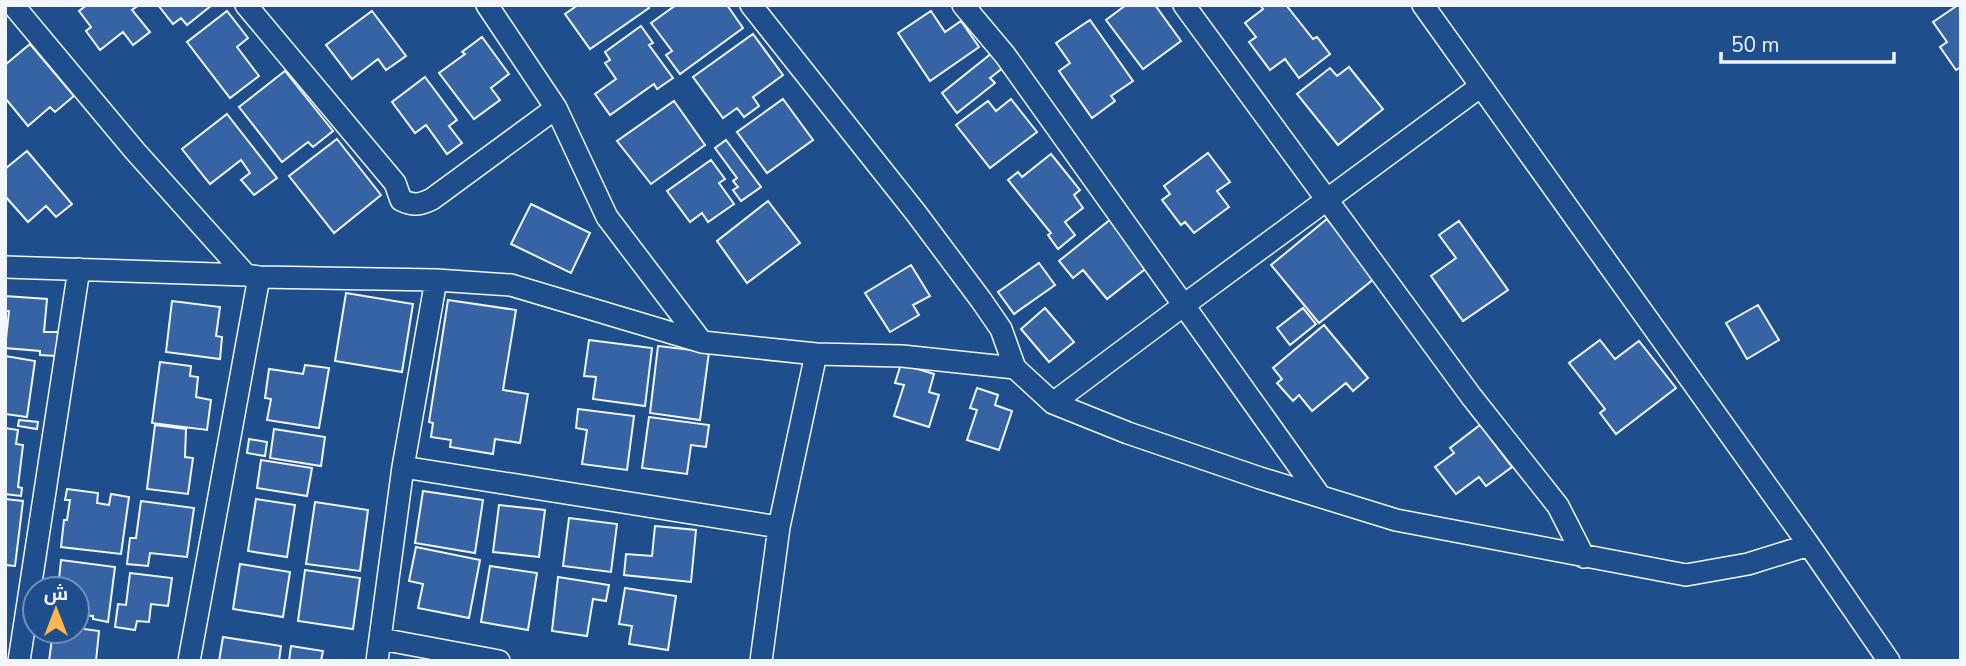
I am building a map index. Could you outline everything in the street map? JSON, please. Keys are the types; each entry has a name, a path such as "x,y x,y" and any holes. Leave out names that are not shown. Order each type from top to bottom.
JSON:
{"street":[{"path":"13,5 135,152 252,276"},
{"path":"246,5 395,183 401,200 411,205 423,204 432,199 556,108"},
{"path":"751,5 916,213 981,300 1001,329 1016,368 1054,403 1128,433 1396,520 1584,557 1686,575 1748,564 1809,545"},
{"path":"963,5 1005,55 1320,496"},
{"path":"1184,5 1471,396 1558,506 1584,557"},
{"path":"1423,5 1889,661"},
{"path":"496,8 556,108 607,217 702,342"},
{"path":"1054,403 1481,86"},
{"path":"5,267 436,280 511,285 702,342 816,354 902,356 1016,368"},
{"path":"19,661 79,269"},
{"path":"189,661 252,276"},
{"path":"377,661 403,467 436,280"},
{"path":"761,661 779,527 816,354"},
{"path":"403,467 779,527"},
{"path":"381,639 499,661"}],"building":[{"path":"87,5 139,5 132,10 150,32 133,45 123,32 100,50 86,31 91,27 79,11"},
{"path":"158,5 212,5 187,25 181,18 173,24"},
{"path":"578,5 647,5 649,8 590,49 565,14"},
{"path":"676,5 727,5 743,28 680,74 666,55 672,51 651,23"},
{"path":"1126,5 1155,5 1181,41 1143,69 1106,20"},
{"path":"1260,5 1286,5 1313,39 1317,37 1330,54 1299,78 1285,59 1270,70 1249,42 1256,37 1245,23 1263,9"},
{"path":"1961,5 1961,67 1956,70 1940,47 1947,42 1933,22"},
{"path":"227,11 248,38 237,47 259,76 230,98 187,42"},
{"path":"372,11 406,56 386,70 378,59 352,79 326,45"},
{"path":"931,11 945,32 961,21 979,47 930,81 898,33"},
{"path":"1090,20 1133,81 1111,96 1115,101 1092,118 1059,71 1070,63 1056,43"},
{"path":"641,26 653,43 649,45 673,78 657,89 654,84 610,115 595,94 616,79 605,63 610,60 605,52"},
{"path":"753,34 783,75 753,97 759,106 744,117 737,108 723,118 693,77"},
{"path":"482,37 509,74 491,88 500,100 474,119 439,73 465,54 462,52"},
{"path":"30,44 74,96 55,112 50,107 28,126 5,98 5,65"},
{"path":"992,53 1004,67 990,78 995,83 957,113 942,93"},
{"path":"1349,67 1383,109 1338,145 1297,94 1330,68 1337,76"},
{"path":"285,71 333,131 313,147 308,142 282,162 239,107"},
{"path":"425,77 457,120 449,126 462,143 447,154 426,125 415,133 392,102"},
{"path":"783,99 813,140 767,173 737,132"},
{"path":"1011,99 1037,132 990,168 956,125 988,101 996,111"},
{"path":"674,101 705,145 651,184 617,141"},
{"path":"227,114 277,178 254,195 241,180 250,173 241,160 210,184 182,149"},
{"path":"337,139 381,195 334,233 289,176"},
{"path":"726,140 761,187 741,201 733,190 738,187 733,181 737,178 715,148"},
{"path":"27,151 72,204 56,217 46,206 28,222 5,196 5,169"},
{"path":"1208,153 1230,182 1217,191 1229,207 1194,233 1185,222 1181,225 1162,200 1170,194 1164,186"},
{"path":"1051,154 1080,190 1074,195 1083,208 1065,222 1075,235 1058,249 1048,235 1051,233 1008,180 1018,172 1022,177"},
{"path":"711,160 725,179 719,183 734,204 708,222 702,213 690,222 667,191"},
{"path":"768,201 800,243 747,283 717,241"},
{"path":"531,204 590,233 571,273 511,244"},
{"path":"1111,219 1149,266 1107,299 1083,270 1073,278 1059,261"},
{"path":"1327,219 1375,278 1319,323 1271,265"},
{"path":"1459,221 1508,290 1463,321 1431,276 1456,258 1439,235"},
{"path":"1039,263 1055,285 1014,314 998,292"},
{"path":"911,265 930,296 913,305 919,315 890,332 865,293"},
{"path":"346,293 413,304 402,372 335,361"},
{"path":"5,296 47,299 44,332 58,332 56,356 40,355 40,351 5,348 9,311 5,311"},
{"path":"448,300 516,310 503,390 528,394 520,443 495,439 493,454 450,447 451,440 431,437 433,423 429,422"},
{"path":"172,301 220,307 216,336 222,337 220,359 166,352"},
{"path":"1758,305 1779,340 1747,359 1726,323"},
{"path":"1045,308 1074,342 1049,362 1021,329"},
{"path":"1303,308 1316,324 1290,345 1277,328"},
{"path":"1324,325 1368,378 1353,391 1346,383 1312,411 1299,395 1293,401 1277,383 1282,379 1273,368"},
{"path":"589,340 652,348 645,406 593,399 596,377 584,376"},
{"path":"1600,340 1615,359 1639,341 1676,388 1616,434 1600,413 1605,409 1569,363"},
{"path":"658,346 709,352 700,420 650,413"},
{"path":"5,356 35,361 27,417 5,414"},
{"path":"160,362 191,366 190,376 198,377 196,397 211,400 207,430 152,423"},
{"path":"901,364 934,374 929,392 939,395 929,427 894,416 904,385 895,383"},
{"path":"305,365 329,368 319,428 267,420 271,399 265,398 269,369 303,374"},
{"path":"977,388 998,395 995,405 1012,411 999,450 967,440 977,410 970,408"},
{"path":"578,409 634,416 627,470 582,464 587,430 576,428"},
{"path":"649,417 709,425 706,447 691,445 687,474 642,468"},
{"path":"19,420 38,422 37,429 18,426"},
{"path":"155,425 186,429 185,457 193,458 188,494 147,489"},
{"path":"1480,425 1512,467 1486,486 1479,477 1456,494 1435,467 1454,453 1450,448"},
{"path":"5,428 18,430 16,444 23,445 18,487 22,488 21,496 5,494"},
{"path":"274,429 325,437 321,466 270,458"},
{"path":"249,439 267,442 265,456 247,453"},
{"path":"261,460 312,468 307,496 257,488"},
{"path":"67,489 98,493 97,503 109,505 111,494 129,497 121,554 61,547 64,520 67,520 70,500 65,500"},
{"path":"423,491 483,500 475,553 415,543"},
{"path":"5,499 23,501 15,566 5,565"},
{"path":"256,499 295,505 287,557 248,551"},
{"path":"141,501 194,508 187,557 150,553 148,566 127,564 130,538 136,538"},
{"path":"315,502 368,510 360,571 306,564"},
{"path":"499,505 545,510 539,557 493,552"},
{"path":"569,518 617,524 611,572 563,566"},
{"path":"655,526 696,530 691,582 624,575 626,554 652,556"},
{"path":"416,547 480,560 469,618 418,608 423,584 409,581"},
{"path":"61,560 115,567 108,622 93,619 91,616 91,575 59,575"},
{"path":"240,564 290,572 283,617 233,609"},
{"path":"490,566 537,573 528,630 481,622"},
{"path":"305,570 360,578 353,629 298,621"},
{"path":"130,573 172,578 168,606 151,604 149,622 137,621 135,630 115,627 118,604 126,605"},
{"path":"558,577 609,585 606,601 593,599 587,636 552,631"},
{"path":"625,588 676,596 668,650 629,644 632,626 619,624"},
{"path":"91,630 99,631 96,661 49,661 51,645 91,645"},
{"path":"223,637 281,646 279,661 219,661"},
{"path":"291,646 323,651 321,661 289,661"}]}
